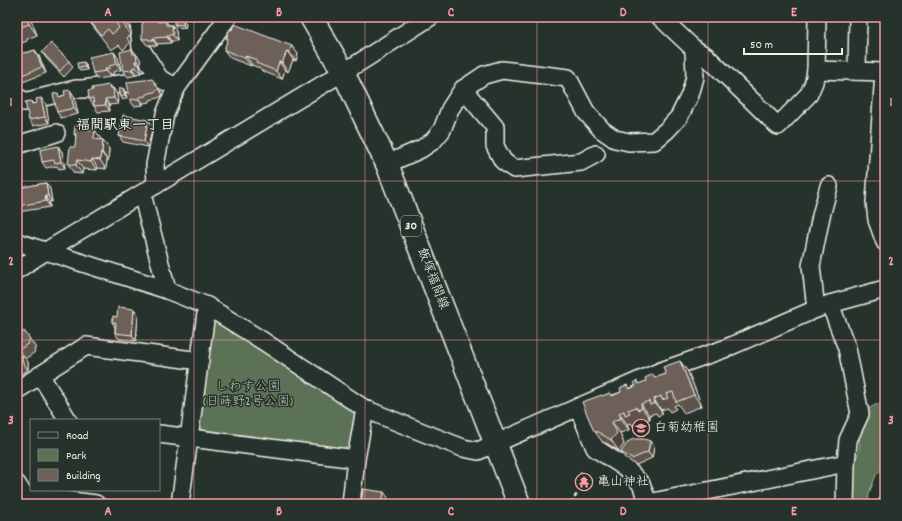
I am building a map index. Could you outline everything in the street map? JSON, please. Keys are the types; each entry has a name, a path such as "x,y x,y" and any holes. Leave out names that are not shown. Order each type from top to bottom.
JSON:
{"main road":[{"name":"飯塚福間線","path":"311,17 343,72 387,164 519,504"}],"street":[{"path":"167,290 149,190 165,114 178,87 228,17"},
{"path":"17,270 46,251 360,62 430,17"},
{"path":"660,17 694,49 706,56 778,126 809,94 814,82 816,70 817,19"},
{"path":"857,71 858,17"},
{"path":"139,21 141,49 160,79"},
{"path":"387,164 421,149 433,141 442,130 450,109 463,89 484,75 502,70 568,78 586,112 602,130 615,139 629,142 654,141 679,117 690,94 695,77 694,49"},
{"path":"816,70 884,72 875,202 877,220 885,242"},
{"path":"17,100 21,99 24,102 76,89 160,79 178,87"},
{"path":"463,89 495,127 495,146 503,161 514,169 581,162 596,154"},
{"path":"17,145 56,133"},
{"path":"829,186 821,216 811,266 823,306 847,348 860,414 848,440 845,504"},
{"path":"17,242 167,290 207,306 263,341 365,409 464,448 478,451 661,371 724,349 823,306 885,289"},
{"path":"180,504 207,306"},
{"path":"17,390 86,346 200,361"},
{"path":"40,375 67,419"},
{"path":"578,407 595,448 626,468 641,484 648,503 846,463"},
{"path":"351,504 356,459 365,409"},
{"path":"160,434 356,459"},
{"path":"17,484 24,495 96,504"}],"path":[{"path":"571,504 578,492"}],"green space":[{"name":"しわす公園 (日蒔野2号公園)","path":"217,320 354,409 356,414 353,448 348,451 201,434 196,428 210,321"},
{"path":"885,400 885,467 876,475 869,493 868,504 848,504 849,475 859,451 860,413"}],"building":[{"path":"17,17 26,17 29,24 19,28 17,31"},
{"path":"87,17 120,17 120,19 116,22 119,28 112,34 108,29 101,35"},
{"path":"158,17 158,22 166,21 166,25 172,25 173,35 153,38 153,40 142,39 143,21 146,20 146,18"},
{"path":"174,21 184,21 183,25 174,24"},
{"path":"234,24 292,46 289,52 287,51 282,63 279,62 276,71 256,63 257,60 246,56 245,58 224,50 228,38 226,38 230,29 232,30"},
{"path":"51,43 69,61 60,71 42,52"},
{"path":"132,49 133,54 136,54 136,67 132,68 132,70 123,71 120,52"},
{"path":"35,50 42,67 17,77 17,55"},
{"path":"114,52 117,64 109,66 110,68 105,69 106,71 93,73 89,57"},
{"path":"84,62 85,67 78,68 77,63"},
{"path":"152,79 159,89 146,94 146,96 139,97 139,99 130,100 127,82"},
{"path":"109,85 110,89 113,88 114,98 105,99 106,105 94,106 93,98 89,99 88,91 93,90 92,88"},
{"path":"123,88 125,95 121,97 119,89"},
{"path":"70,90 74,108 57,112 53,94 58,93 59,97 65,95 64,91"},
{"path":"41,98 45,117 29,120 25,102 31,101 32,104 37,103 36,99"},
{"path":"123,115 148,120 144,141 119,136"},
{"path":"75,126 89,127 89,130 95,130 94,139 103,140 100,160 92,159 91,162 77,160 76,165 68,164 70,147 75,147"},
{"path":"58,146 61,162 55,163 54,160 42,162 40,150"},
{"path":"46,183 48,196 45,196 46,201 17,206 17,188"},
{"path":"118,307 134,309 132,335 115,333 116,323 112,322 113,316 117,317"},
{"path":"17,325 22,333 24,331 30,339 28,341 29,343 19,350 22,354 22,361 17,365"},
{"path":"680,361 694,395 676,402 673,392 666,394 668,398 662,400 661,396 654,399 655,403 650,405 649,401 641,404 642,408 638,410 636,407 628,410 630,413 625,415 624,411 619,413 621,418 612,422 617,433 611,440 593,429 582,402 610,393 612,396 621,392 620,388 627,385 629,389 636,386 634,382 637,381 638,384 646,381 645,378 653,374 654,378 666,374 663,367"},
{"path":"633,439 644,439 650,441 648,452 632,459 621,452 628,442"},
{"path":"581,472 588,476 583,486 577,483"},
{"path":"363,489 384,492 382,504 361,504"},
{"path":"885,494 885,504 873,504"}],"place":[{"name":"白菊幼稚園","path":"641,428"},
{"name":"亀山神社","path":"584,482"}],"district":[{"name":"福間駅東一丁目","path":"125,126"}]}
